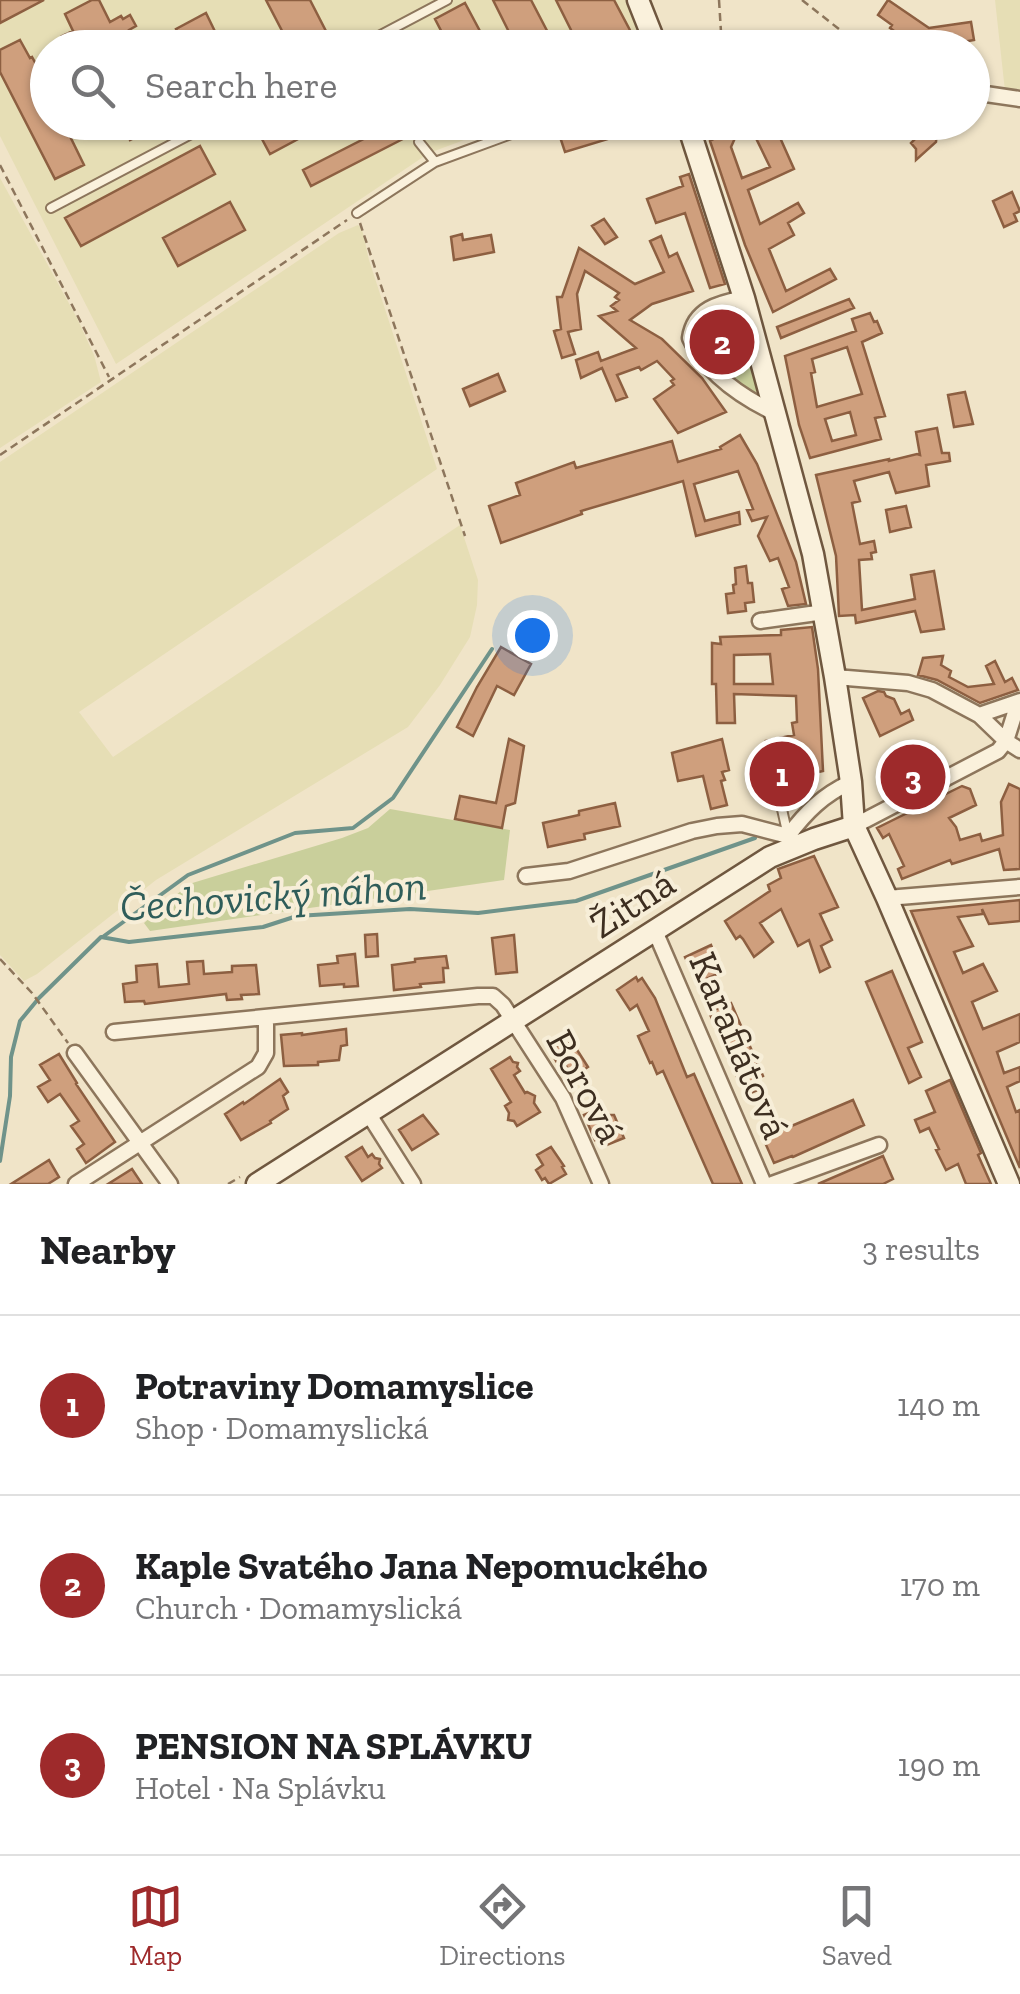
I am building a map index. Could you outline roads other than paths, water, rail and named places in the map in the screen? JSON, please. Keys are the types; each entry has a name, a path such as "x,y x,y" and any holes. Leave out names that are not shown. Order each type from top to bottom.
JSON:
{"street":[{"path":"638,0 650,30"},
{"path":"990,95 1020,99"},
{"path":"693,140 744,298 812,554 835,677 854,826 1009,1184"},
{"path":"744,298 704,311 693,324 690,338 726,382 777,414"},
{"path":"760,621 824,612"},
{"path":"835,677 908,683 932,690 979,715 1013,745"},
{"path":"979,715 1019,702 1013,745"},
{"path":"854,826 1013,745"},
{"name":"Žitná","path":"789,842 805,814 824,796 851,782"},
{"name":"Žitná","path":"526,876 570,871 717,826 742,824 789,842"},
{"name":"Žitná","path":"257,1184 789,842 854,826"},
{"path":"888,898 1020,887"},
{"name":"Karafiátová","path":"655,931 764,1184"},
{"path":"114,1032 487,995 499,1000 513,1020"},
{"path":"76,1184 258,1067 266,1053 266,1018"},
{"name":"Borová","path":"513,1020 563,1098 600,1184"},
{"path":"75,1054 170,1184"},
{"path":"368,1113 413,1184"},
{"path":"772,1184 878,1145"}],"lane":[{"path":"390,30 447,0"},
{"path":"50,208 180,140"},
{"path":"357,213 436,162 495,140"},
{"path":"420,142 436,162"},
{"path":"777,787 789,842"}],"waterway":[{"path":"104,936 188,875 295,833 353,828 393,798 492,649"},
{"name":"Čechovický náhon","path":"0,1161 10,1096 11,1057 20,1021 101,937 129,942 263,927 297,916 410,909 478,913 576,901 755,838"}],"place":[{"name":"Kaple Svatého Jana Nepomuckého","path":"722,342"},
{"name":"Potraviny Domamyslice","path":"782,774"},
{"name":"PENSION NA SPLÁVKU","path":"913,777"}]}
